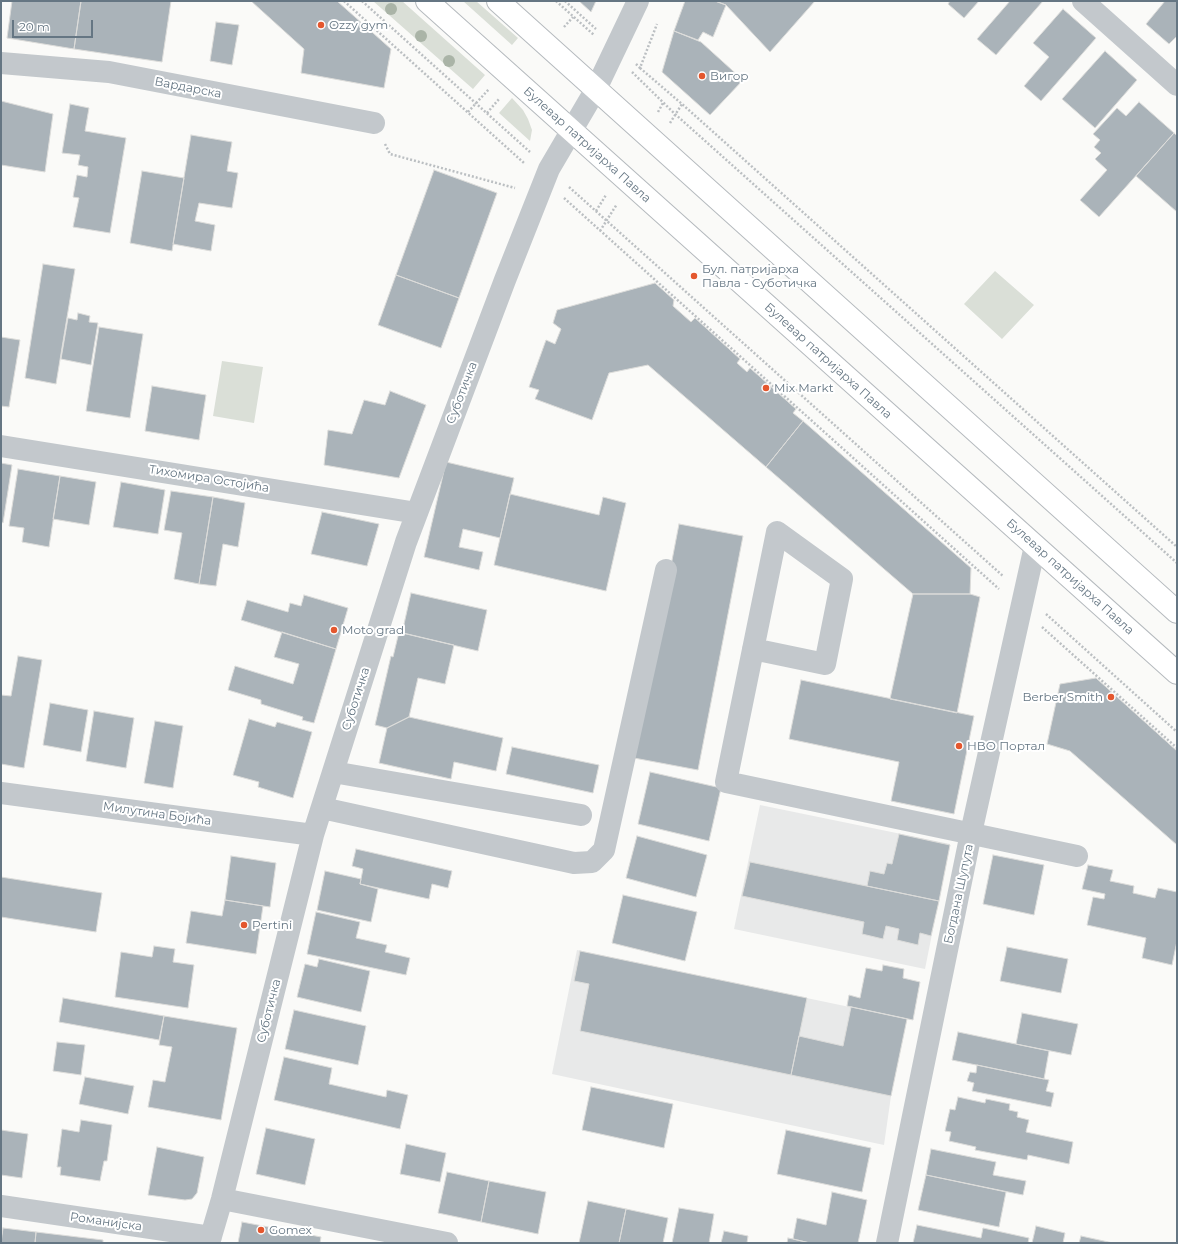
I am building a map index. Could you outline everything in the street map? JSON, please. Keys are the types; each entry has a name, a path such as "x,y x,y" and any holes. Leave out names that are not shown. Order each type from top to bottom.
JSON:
{"main road":[{"name":"Булевар патријарха Павла","path":"426,1 1177,672"},
{"path":"498,1 1177,612"}],"street":[{"name":"Суботичка","path":"210,1240 222,1199 314,835 406,542 546,175 596,89 638,1"},
{"path":"1083,1 1177,85"},
{"name":"Вардарска","path":"1,63 108,72 374,123"},
{"name":"Тихомира Остојића","path":"1,446 417,513"},
{"path":"753,649 825,664 842,579 777,532 774,548 753,649 726,782 1077,856"},
{"name":"Богдана Шупута","path":"887,1243 971,833 1035,546"},
{"path":"322,808 574,863 592,862 604,850 666,570"},
{"path":"333,772 581,815"},
{"name":"Милутина Бојића","path":"1,793 314,835"},
{"path":"222,1199 447,1243"},
{"name":"Романијска","path":"1,1206 210,1240"}],"path":[{"path":"344,1 468,112 546,175 1023,602 1177,732"},
{"path":"362,1 487,113 546,175 1023,602 1177,748"},
{"path":"556,1 613,53 663,103 1177,563"},
{"path":"562,7 566,2 597,30"},
{"path":"564,27 573,17"},
{"path":"640,68 658,22"},
{"path":"635,63 1177,547"},
{"path":"468,112 490,88"},
{"path":"487,113 500,97"},
{"path":"374,123 390,154 520,190 546,175"}],"shaded area":[{"path":"373,1 402,1 485,75 473,89"},
{"path":"463,1 476,1 518,38 512,45"},
{"path":"512,98 523,110 528,119 532,130 530,141 499,113"},
{"path":"995,271 1034,305 1002,339 964,304"},
{"path":"222,361 263,367 254,423 213,416"},
{"path":"760,805 950,844 925,969 734,929"},
{"path":"577,950 907,1019 891,1096 884,1145 552,1074"}],"building":[{"path":"12,1 81,1 74,49 7,38"},
{"path":"81,1 171,1 162,62 74,49"},
{"name":"Ozzy gym","path":"251,1 337,1 391,49 384,88 301,73 304,49"},
{"path":"579,1 596,1 591,12"},
{"path":"685,1 715,1 726,5 713,37 703,32 698,40 674,31"},
{"path":"715,1 815,1 770,52 726,5"},
{"path":"950,1 979,1 964,18 948,4"},
{"path":"1010,1 1043,1 996,55 977,39"},
{"path":"1165,1 1177,1 1177,36 1169,44 1146,24"},
{"path":"1063,9 1096,38 1041,101 1024,86 1049,57 1033,43"},
{"path":"216,22 239,25 232,65 210,61"},
{"name":"Вигор","path":"674,31 701,42 743,80 710,115 662,72"},
{"path":"1105,51 1137,80 1095,128 1062,99"},
{"path":"1,101 53,114 45,172 1,165"},
{"path":"1139,102 1174,133 1099,217 1080,200 1107,170 1095,159 1101,153 1094,147 1100,140 1093,134 1117,108 1126,116"},
{"path":"70,104 89,108 85,131 126,138 110,233 73,227 79,198 73,197 77,175 87,177 88,167 78,165 80,155 62,153"},
{"path":"1174,133 1177,136 1177,212 1136,176"},
{"path":"191,135 232,142 227,171 238,173 232,208 199,203 195,221 215,225 211,251 173,244"},
{"path":"434,170 497,193 459,298 396,275"},
{"path":"142,171 184,178 172,251 130,243"},
{"path":"43,264 75,269 56,384 25,378"},
{"path":"396,275 459,298 441,348 378,325"},
{"path":"655,283 674,300 673,306 691,322 695,318 740,359 737,363 747,372 750,368 796,409 793,413 803,421 766,467 648,365 609,373 592,420 535,399 539,390 529,387 546,340 555,344 561,329 553,323 557,310"},
{"path":"78,313 90,316 89,322 98,323 91,365 61,359 68,318 77,320"},
{"path":"99,327 143,334 130,418 86,411"},
{"path":"1,337 20,340 9,407 1,406"},
{"path":"152,386 206,395 199,440 145,431"},
{"path":"390,391 426,405 399,478 324,465 328,430 352,434 364,400 385,405"},
{"path":"803,421 971,568 970,594 913,594 766,467"},
{"path":"446,462 514,478 500,538 463,529 459,547 483,552 479,570 424,557"},
{"path":"1,463 12,465 3,523 1,522"},
{"path":"18,469 60,476 49,547 22,542 24,528 9,526"},
{"path":"60,476 96,482 89,525 53,519"},
{"path":"121,482 165,490 158,534 113,527"},
{"path":"171,491 213,497 199,584 174,579 182,533 164,530"},
{"path":"510,494 599,515 603,497 626,503 606,591 494,565"},
{"path":"213,497 245,503 238,547 223,544 216,586 199,584"},
{"path":"322,512 379,524 367,566 311,554"},
{"path":"679,524 743,536 698,770 634,758"},
{"path":"411,593 487,610 478,651 402,633"},
{"path":"913,594 970,594 980,597 957,713 890,699"},
{"path":"304,595 348,608 336,649 241,620 247,600 288,612 290,603 301,606"},
{"path":"282,632 336,649 314,723 302,720 303,717 261,704 261,700 228,690 235,666 293,684 299,664 274,657"},
{"path":"399,632 454,645 445,684 418,678 409,717 387,728 375,725 391,656 393,657"},
{"path":"18,656 42,660 24,768 1,764 1,695 11,696"},
{"path":"1096,678 1177,751 1177,845 1070,751 1047,744 1060,684"},
{"path":"801,680 974,716 954,814 891,801 899,762 789,739"},
{"path":"50,703 88,710 81,752 43,745"},
{"path":"94,711 134,718 126,768 86,761"},
{"path":"409,717 503,738 496,771 454,762 451,779 379,763 387,728"},
{"path":"249,719 275,727 277,722 312,732 293,798 258,787 259,782 233,775"},
{"path":"155,721 183,726 173,788 144,783"},
{"path":"512,747 599,765 593,793 506,774"},
{"path":"650,772 721,788 709,841 638,824"},
{"path":"899,834 950,845 939,901 867,886 870,871 884,874 887,863 892,864"},
{"path":"637,836 707,855 696,897 626,878"},
{"path":"356,849 452,871 448,888 432,884 429,899 360,884 363,869 352,866"},
{"path":"993,855 1044,865 1034,915 983,904"},
{"path":"231,856 276,863 270,907 225,900"},
{"path":"750,862 939,901 931,936 920,933 918,945 897,940 899,929 886,926 883,939 862,934 864,922 742,896"},
{"path":"1088,865 1113,870 1110,881 1134,886 1133,893 1155,898 1158,888 1177,892 1177,941 1172,965 1142,958 1146,938 1087,925 1093,897 1104,899 1105,894 1082,889"},
{"path":"325,871 361,879 360,884 378,889 371,922 317,910"},
{"path":"1,877 102,893 96,932 1,917"},
{"path":"623,895 697,912 685,961 612,943"},
{"path":"225,900 263,906 256,954 186,943 191,911 222,916"},
{"path":"316,912 360,922 356,938 387,945 385,952 410,958 406,975 307,954"},
{"path":"154,946 175,949 173,962 194,965 188,1008 115,997 121,952 152,957"},
{"path":"1007,947 1068,959 1061,993 1000,981"},
{"path":"580,951 807,998 791,1075 580,1031 589,984 574,981"},
{"path":"319,959 370,971 361,1012 297,997 305,964 317,967"},
{"path":"883,965 904,969 903,978 920,982 913,1020 847,1006 849,995 860,998 866,968 882,971"},
{"path":"63,998 164,1016 159,1040 59,1022"},
{"path":"851,1007 907,1019 891,1096 791,1075 799,1036 843,1046"},
{"path":"294,1010 366,1026 358,1065 285,1049"},
{"path":"1022,1013 1078,1024 1071,1055 1016,1044"},
{"path":"164,1016 237,1028 221,1120 148,1107 153,1080 165,1082 172,1047 159,1045"},
{"path":"958,1032 1049,1051 1044,1079 952,1060"},
{"path":"57,1042 85,1045 81,1075 53,1071"},
{"path":"284,1057 332,1068 329,1084 386,1097 387,1090 408,1095 400,1129 274,1100"},
{"path":"977,1065 1049,1080 1046,1091 1054,1093 1051,1107 972,1091 974,1083 967,1081 970,1072 976,1073"},
{"path":"85,1077 134,1086 128,1114 79,1104"},
{"path":"591,1087 673,1104 664,1148 582,1130"},
{"path":"958,1097 985,1103 986,1099 1010,1104 1009,1110 1018,1112 1017,1117 1029,1120 1026,1132 1073,1142 1069,1164 1028,1155 1027,1160 975,1150 976,1147 949,1141 951,1132 945,1131 950,1109 955,1110"},
{"path":"81,1120 112,1125 107,1161 104,1161 100,1181 60,1175 61,1167 57,1167 62,1129 79,1132"},
{"path":"266,1128 315,1139 305,1185 256,1174"},
{"path":"1,1130 28,1134 22,1178 1,1175"},
{"path":"786,1130 871,1148 862,1192 777,1174"},
{"path":"406,1144 446,1153 440,1182 400,1174"},
{"path":"157,1147 204,1157 197,1193 192,1199 185,1200 148,1195"},
{"path":"931,1149 996,1162 993,1175 1026,1181 1023,1195 926,1175"},
{"path":"447,1172 489,1181 481,1222 438,1213"},
{"path":"926,1175 1006,1192 999,1227 918,1210"},
{"path":"489,1181 546,1192 538,1234 481,1222"},
{"path":"832,1192 867,1200 858,1243 810,1243 793,1239 797,1218 826,1225"},
{"path":"588,1201 626,1209 619,1243 579,1243"},
{"path":"679,1208 714,1214 709,1243 672,1243"},
{"path":"626,1209 668,1218 663,1243 619,1243"},
{"name":"Gomex","path":"242,1222 321,1237 320,1243 238,1243"},
{"path":"917,1225 981,1238 983,1228 1029,1238 1028,1243 913,1243"},
{"path":"1036,1226 1065,1233 1063,1243 1032,1243"},
{"path":"3,1228 36,1232 35,1243 1,1243"},
{"path":"724,1231 748,1236 747,1243 721,1243"},
{"path":"36,1232 103,1240 103,1243 35,1243"},
{"path":"1081,1236 1113,1243 1079,1243"},
{"path":"788,1238 793,1239 810,1243 787,1243"}],"place":[{"name":"Ozzy gym","path":"321,25"},
{"name":"Вигор","path":"702,76"},
{"name":"Бул. патријарха Павла - Суботичка","path":"694,276"},
{"name":"Mix Markt","path":"766,388"},
{"name":"Moto grad","path":"334,630"},
{"name":"Berber Smith","path":"1111,697"},
{"name":"НВО Портал","path":"959,746"},
{"name":"Pertini","path":"244,925"},
{"name":"Gomex","path":"261,1230"}]}
